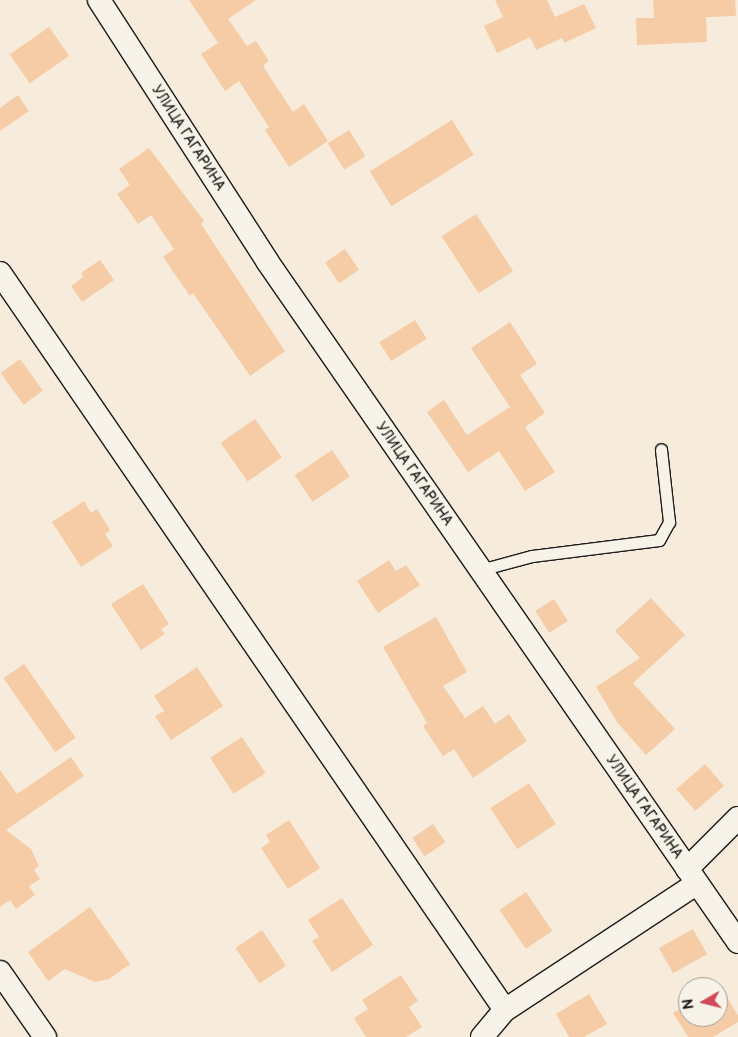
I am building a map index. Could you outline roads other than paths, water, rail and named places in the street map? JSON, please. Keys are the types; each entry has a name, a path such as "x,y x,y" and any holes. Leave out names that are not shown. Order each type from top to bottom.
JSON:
{"street":[{"name":"УЛИЦА ГАГАРИНА","path":"99,0 268,261 738,942"},
{"path":"0,273 505,1010"},
{"path":"482,1037 505,1010 692,876 738,818"},
{"path":"0,972 45,1037"}],"lane":[{"path":"480,570 532,556 659,540 670,522 661,449"}]}
